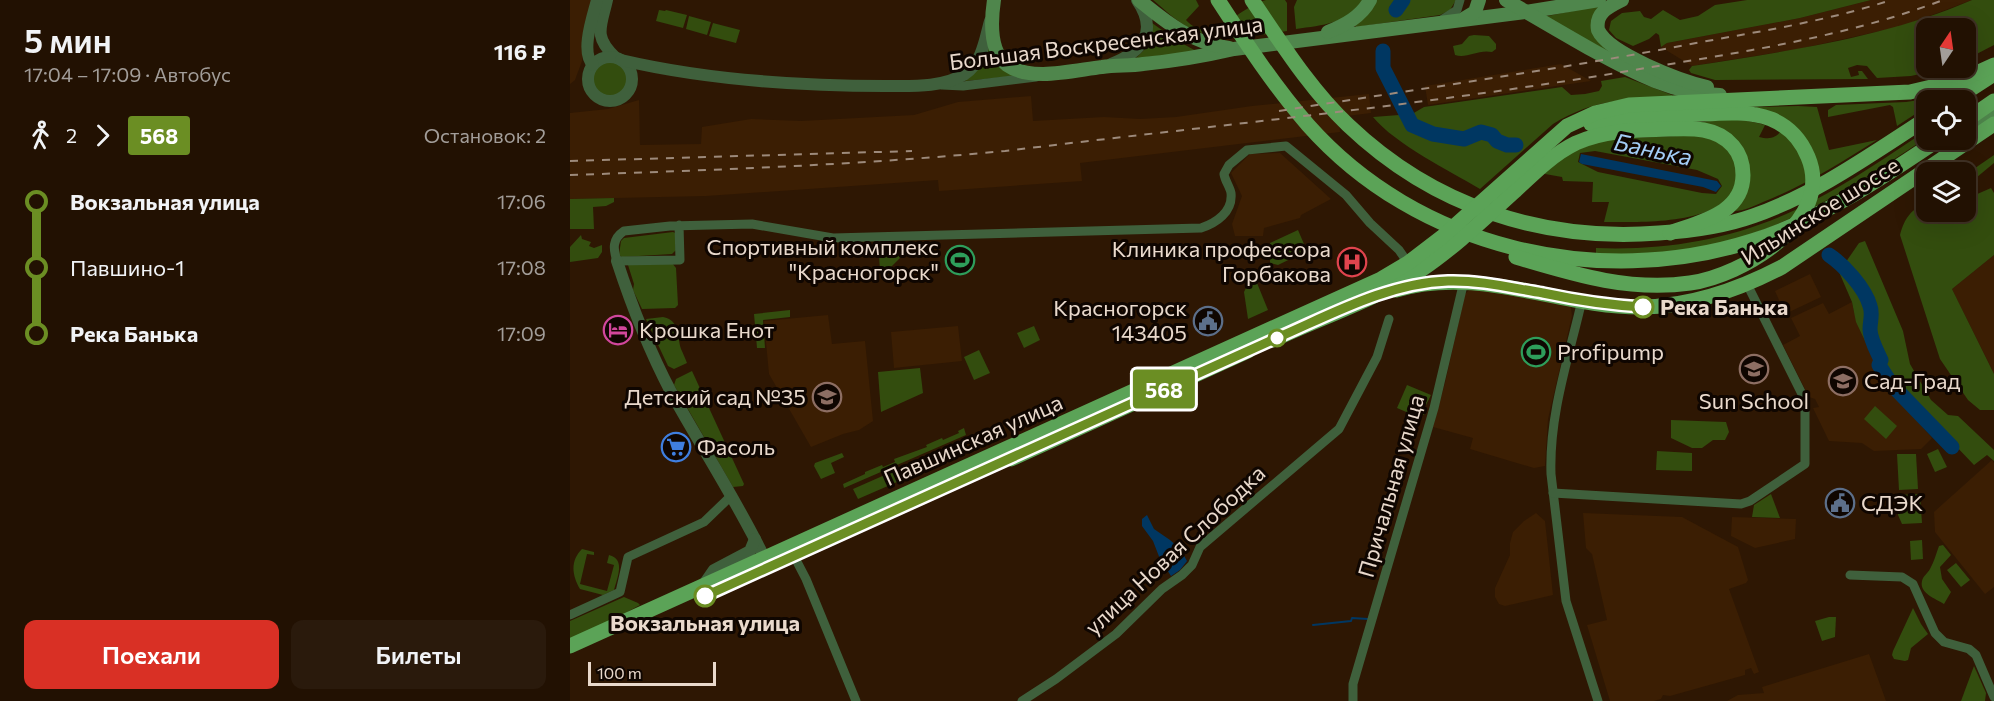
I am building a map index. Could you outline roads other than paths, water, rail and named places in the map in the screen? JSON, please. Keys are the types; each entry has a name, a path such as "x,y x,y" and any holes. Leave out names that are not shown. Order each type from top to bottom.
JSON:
{"main road":[{"path":"1138,0 1183,33 1217,46 1234,49"},
{"path":"1252,0 1291,57 1329,105 1365,141 1407,172 1439,191 1498,215 1554,230 1630,236 1718,226 1777,207 1832,180 1916,125"},
{"path":"1309,39 1334,30 1357,17 1365,10 1370,0"},
{"path":"1463,19 1475,12 1479,0"},
{"path":"1506,0 1630,70 1662,84 1703,94 1778,98"},
{"name":"Большая Воскресенская улица","path":"1052,74 1104,66 1203,57 1234,49 1526,12 1599,0"},
{"path":"1622,0 1603,10 1599,16 1598,30 1606,42 1668,75 1734,95"},
{"path":"1220,3 1287,99 1328,144 1368,179 1424,214 1481,244 1514,257 1606,281 1637,286 1693,283 1720,276 1754,260 1773,247 1797,223 1809,198 1812,184 1810,161 1790,130 1779,122 1747,114 1637,116 1580,127 1545,145"},
{"path":"993,6 994,41 1002,60 1018,70 1052,74"},
{"path":"1408,263 1442,237 1567,126 1580,119 1629,105 1910,92 1961,80 1994,65"},
{"path":"1969,90 1994,74"},
{"path":"1976,113 1994,101"},
{"path":"1976,121 1994,112"},
{"name":"Ильинское шоссе","path":"1373,297 1424,283 1464,281 1494,284 1582,300 1643,307 1677,304 1712,297 1747,284 1782,267 1994,124"},
{"path":"1373,297 1420,270 1451,248 1537,171 1564,150 1603,134 1639,130 1701,129 1716,133 1735,148 1741,162 1743,177 1736,199 1713,217 1670,232"},
{"path":"1450,227 1509,247 1595,261 1619,262 1702,254 1753,241 1838,204 1922,150"},
{"name":"Павшинская улица","path":"570,656 1393,273 1408,263"},
{"name":"Павшинская улица","path":"570,646 702,587 767,563 794,556 1270,341 1373,297"}],"street":[{"path":"592,65 588,59 587,46 597,0"},
{"path":"607,0 600,28 601,39 605,47 631,72 632,82"},
{"path":"1104,66 1129,56 1143,42 1146,22 1138,0"},
{"path":"1432,23 1447,18 1457,10 1460,0"},
{"path":"928,85 955,79 973,67 982,48 993,6"},
{"path":"618,59 601,58 592,65 588,73 587,82 591,92 599,99 610,102 620,99 628,92 639,72 655,67"},
{"name":"Большая Воскресенская улица","path":"618,59 655,67 754,80 865,86 963,86 1052,74"},
{"path":"767,563 732,495 664,379 636,317 617,261 615,242 624,231 679,225 752,224 831,238 1201,228 1221,219 1227,209 1231,191 1224,174 1229,165 1247,150 1282,146 1289,148 1346,195 1370,224 1399,250 1408,263"},
{"path":"617,261 680,260 679,225"},
{"name":"Причальная улица","path":"1353,701 1353,684 1434,408 1464,281"},
{"path":"1553,493 1741,504 1750,501 1805,464 1805,400 1747,284"},
{"path":"1582,300 1553,420 1550,455 1566,601 1598,701"},
{"name":"улица Новая Слободка","path":"1022,701 1056,679 1116,634 1162,589 1192,565 1200,547 1338,429 1377,357 1389,319"},
{"path":"570,615 620,592 628,557 704,522 732,495"},
{"path":"702,587 714,570 750,550 755,539"},
{"path":"794,556 806,579 856,701"},
{"path":"1850,575 1902,577 1912,584 1935,633 1944,642 1969,649 1977,655 1994,697"}],"water":[{"path":"1581,154 1717,181 1721,186 1716,192 1703,187 1582,164 1579,162"},
{"path":"1147,515 1154,529 1180,549 1187,561 1171,576 1160,559 1153,541 1142,526 1142,519"}],"waterway":[{"name":"Банька","path":"1396,10 1403,0"},
{"name":"Банька","path":"1383,51 1383,68 1412,125 1433,134 1464,139 1481,132 1492,135 1497,141 1507,145 1516,145"},
{"name":"Банька","path":"1829,255 1841,265 1864,292 1870,306 1870,333 1881,360 1879,365 1892,385 1952,447"},
{"path":"1313,625 1351,621 1352,618 1368,619"}],"railway":[{"path":"1279,111 1644,53 1794,25 1891,0"},
{"path":"570,175 788,166 951,156 1402,104 1561,82 1793,42 1869,24 1943,0"},
{"path":"570,161 912,151"}],"place":[{"name":"Спортивный комплекс \"Красногорск\"","path":"960,260"},
{"name":"Клиника профессора Горбакова","path":"1352,262"},
{"name":"Река Банька","path":"1643,307"},
{"name":"Красногорск 143405","path":"1208,321"},
{"name":"Крошка Енот","path":"618,330"},
{"name":"Profipump","path":"1536,352"},
{"name":"Sun School","path":"1754,369"},
{"name":"Сад-Град","path":"1843,381"},
{"name":"Детский сад №35","path":"827,397"},
{"name":"Фасоль","path":"676,447"},
{"name":"СДЭК","path":"1840,503"},
{"name":"Вокзальная улица","path":"705,596"}]}
